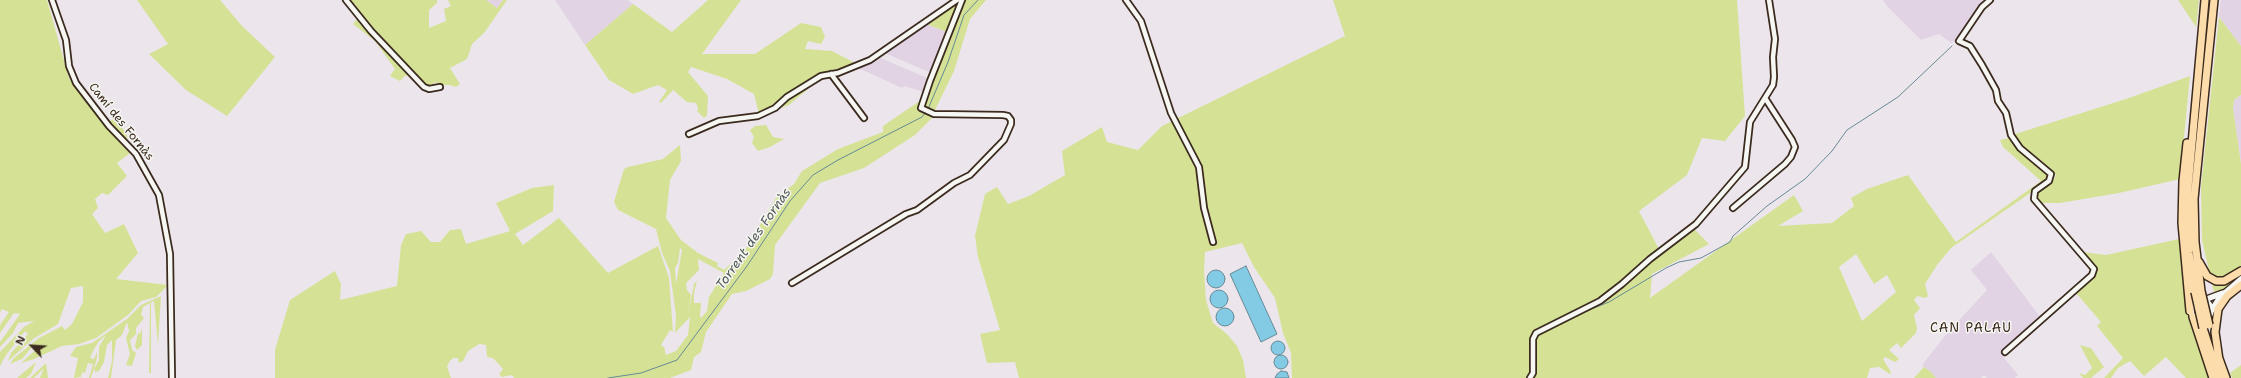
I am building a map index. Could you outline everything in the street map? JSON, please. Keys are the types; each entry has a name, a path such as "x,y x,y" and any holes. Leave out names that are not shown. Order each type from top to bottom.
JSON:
{"highway":[{"path":"2205,0 2187,210 2189,253 2219,378"},
{"path":"2198,292 2196,257 2196,172 2214,0"},
{"path":"2195,103 2184,159 2182,205 2183,241 2192,314 2213,378"},
{"path":"2196,257 2207,276 2216,281 2224,281 2241,271"},
{"path":"2219,360 2215,332 2218,309 2227,296 2241,285"},
{"path":"2206,326 2226,378"}],"street":[{"name":"Camí des Fornàs","path":"52,0 66,40 69,66 76,83 109,126 136,154 159,195 170,254 172,378"},
{"path":"346,0 371,31 424,87 429,89 440,87"},
{"path":"689,134 719,121 758,116 775,108 808,83 821,76 832,74 870,60 957,0"},
{"path":"792,283 906,214 917,210 954,183 970,175 1004,140 1011,124 1011,120 1008,116 1002,114 934,114 921,108 962,0"},
{"path":"1126,0 1141,21 1171,113 1199,167 1204,208 1213,242"},
{"path":"1530,378 1533,373 1533,339 1536,333 1600,301 1650,259 1696,224 1745,167 1750,122 1773,85 1773,57 1775,39 1769,0"},
{"path":"1990,0 1982,7 1958,41 1970,46 1996,90 1998,101 2006,113 2011,136 2020,148 2051,174 2049,181 2035,191 2034,199 2094,269 2092,275 2005,352"},
{"path":"832,74 864,118"},
{"path":"1733,208 1785,164 1791,157 1795,147 1765,98"},
{"path":"2228,290 2195,302 2192,314 2200,321 2209,317 2212,310 2228,290 2241,279"},
{"path":"2204,300 2208,302 2212,310"}],"shaded area":[{"path":"486,0 503,0 497,8"},
{"path":"555,0 627,0 633,4 585,45"},
{"path":"1883,0 1985,0 1956,40 1951,43 1939,34 1921,40"},
{"path":"2221,0 2241,0 2241,46 2219,17"},
{"path":"926,24 947,32 932,70 929,72 887,54 886,51"},
{"path":"878,57 925,77 928,80 924,92 904,86 902,88 858,68"},
{"path":"2241,95 2241,164 2233,108 2234,100"},
{"path":"1991,252 2041,318 2040,325 2004,358 2018,375 2015,378 1987,378 1984,375 1981,378 1936,378 1922,365 1948,332 1987,290 1971,270"}],"green space":[{"path":"0,0 47,0 69,78 87,100 104,126 113,119 126,132 130,153 117,163 127,176 108,195 102,193 95,199 98,208 92,214 105,233 124,224 138,253 116,279 168,285 156,297 141,301 128,315 96,338 79,344 62,346 34,359 21,363 41,345 32,347 22,359 10,364 14,358 39,338 62,326 65,330 72,324 83,302 83,286 71,288 58,324 33,339 8,361 11,353 28,334 25,331 6,355 0,366 0,352 24,327 34,321 18,323 13,333 0,347 0,342 20,314 14,313 0,333 0,325 9,312 2,309 0,313"},
{"path":"137,0 220,0 242,26 275,57 227,116 186,90 149,54 168,44"},
{"path":"350,0 437,0 437,3 429,10 429,28 446,21 444,9 451,6 448,0 486,0 497,8 503,0 507,0 484,33 472,44 467,59 450,68 460,84 456,87 450,85 438,85 436,82 428,87 421,80 417,84 406,75 400,81 390,76 395,69 375,41 353,24 361,14"},
{"path":"708,0 741,0 702,54 755,54 801,23 821,27 825,37 821,44 808,41 805,49 832,51 857,64 822,74 801,85 771,109 759,114 754,94 727,79 691,67 688,72 708,96 707,115 704,118 697,111 698,108 696,103 687,102 673,90 661,103 659,102 667,90 658,85 633,94 609,80 585,45 633,4 672,32"},
{"path":"966,0 986,0 970,19 954,71 934,112 923,108 962,3"},
{"path":"1333,0 1737,0 1745,116 1725,141 1702,138 1687,175 1639,211 1661,253 1693,228 1709,244 1652,274 1650,298 1794,195 1803,211 1778,226 1832,223 1854,206 1851,198 1867,189 1908,175 1956,242 2041,181 2003,147 2000,140 2010,138 2026,157 2050,176 2043,184 1951,248 1937,265 1925,284 1928,296 1925,298 1917,296 1914,300 1920,308 1914,315 1917,328 1916,333 1901,348 1897,343 1889,350 1899,359 1895,362 1885,357 1883,359 1891,372 1890,374 1879,367 1870,368 1867,378 1292,378 1291,353 1283,333 1275,298 1254,267 1242,243 1205,252 1204,271 1206,300 1213,323 1227,334 1237,346 1243,360 1246,378 1019,378 1015,362 987,363 980,334 1000,330 978,257 975,236 985,194 997,187 1008,204 1029,196 1065,175 1062,151 1102,127 1107,142 1138,150 1162,126 1345,36","holes":["1856,254 1874,284 1887,275 1896,292 1862,321 1839,267"]},
{"path":"2178,0 2199,0 2196,27"},
{"path":"959,1 947,32 926,24"},
{"path":"2219,17 2241,46 2241,95 2234,100 2233,108 2241,164 2241,288 2228,298 2220,319 2202,240 2201,187"},
{"path":"2190,76 2180,179 2119,193 2060,203 2042,203 2037,196 2037,193 2054,179 2056,175 2027,154 2012,135 2129,98"},
{"path":"821,78 789,105 778,109 789,98"},
{"path":"921,100 919,110 933,117 915,135 864,168 820,183 775,245 773,274 770,279 746,291 732,294 706,332 701,352 694,357 691,370 670,378 514,378 512,375 502,377 499,374 503,369 493,358 487,357 486,345 479,344 468,351 463,361 459,363 458,358 453,358 449,362 447,367 451,378 275,378 275,350 290,300 335,271 341,284 340,300 397,286 401,245 406,234 421,231 431,242 440,242 450,230 461,229 466,244 510,231 496,203 532,188 554,185 553,211 515,234 523,245 559,218 608,273 658,246 669,278 673,332 670,330 661,345 664,347 666,355 676,351 688,335 690,317 675,333 676,316 670,271 662,253 656,229 618,210 614,202 624,169 663,159 680,145 681,161 670,180 666,218 681,240 698,253 718,263 717,266 724,270 744,252 776,198 794,184 802,171 838,149 883,132 883,126","holes":["680,248 682,250 676,284 675,268 678,263","698,259 724,273 709,297 707,311 701,318 701,303 694,303 694,293 697,281 694,284 688,314 691,295 687,290 686,283 699,270"]},
{"path":"766,125 773,137 784,139 770,147 758,151 752,143 754,137 750,130 755,126"},
{"path":"2179,239 2187,306 2211,378 2186,378 2166,357 2144,376 2130,361 2118,368 2111,378 2104,378 2123,358 2097,326 2101,322 2076,293 2096,274 2097,270 2083,252 2106,255"},
{"path":"161,296 158,345 154,301 151,302 151,373 149,373 150,303 143,307 141,315 144,318 136,328 136,334 130,340 132,350 136,353 132,366 126,365 130,354 126,338 129,331 127,322 122,335 116,340 111,378 108,378 112,361 112,340 107,345 104,362 99,371 95,372 94,369 99,360 99,347 106,335 99,341 90,358 94,359 97,352 97,358 91,378 89,378 93,364 88,363 85,373 82,372 81,377 74,378 78,358 70,356 76,347 92,343 127,319 141,305"},
{"path":"142,328 142,345 137,350 135,346 138,333 140,334"},
{"path":"2080,345 2091,348 2104,367 2091,378 2083,378 2079,373 2085,375 2092,368"},
{"path":"36,362 31,374 26,378 17,378"},
{"path":"46,363 48,378 40,378 44,368 34,378 30,378"},
{"path":"2241,365 2241,378 2232,378 2230,373"},
{"path":"1924,367 1931,372 1936,378 1914,378"}],"water":[{"path":"1246,266 1277,334 1261,342 1230,274"},
{"path":"1212,270 1220,270 1225,275 1223,286 1220,288 1212,288 1207,283 1207,275"},
{"path":"1215,290 1223,290 1228,295 1226,306 1223,308 1215,308 1210,303 1210,295"},
{"path":"1221,308 1229,308 1234,313 1232,324 1229,326 1221,326 1216,321 1216,313"},
{"path":"1278,341 1283,343 1285,348 1283,353 1278,355 1273,353 1271,348 1273,343"},
{"path":"1281,355 1286,357 1288,362 1286,367 1281,369 1276,367 1274,362 1276,357"},
{"path":"1281,371 1287,372 1289,378 1275,378"}],"waterway":[{"name":"Torrent des Fornàs","path":"928,109 948,62 964,15 978,0"},
{"path":"1574,316 1609,302 1666,268 1679,262 1701,258 1730,242 1733,236 1767,206 1805,179 1832,151 1847,130 1898,97 1952,46"},
{"name":"Torrent des Fornàs","path":"608,378 641,373 677,360 747,266 790,201 813,175 838,160 922,117 925,113"}],"district":[{"name":"CAN PALAU","path":"1971,329"}]}
